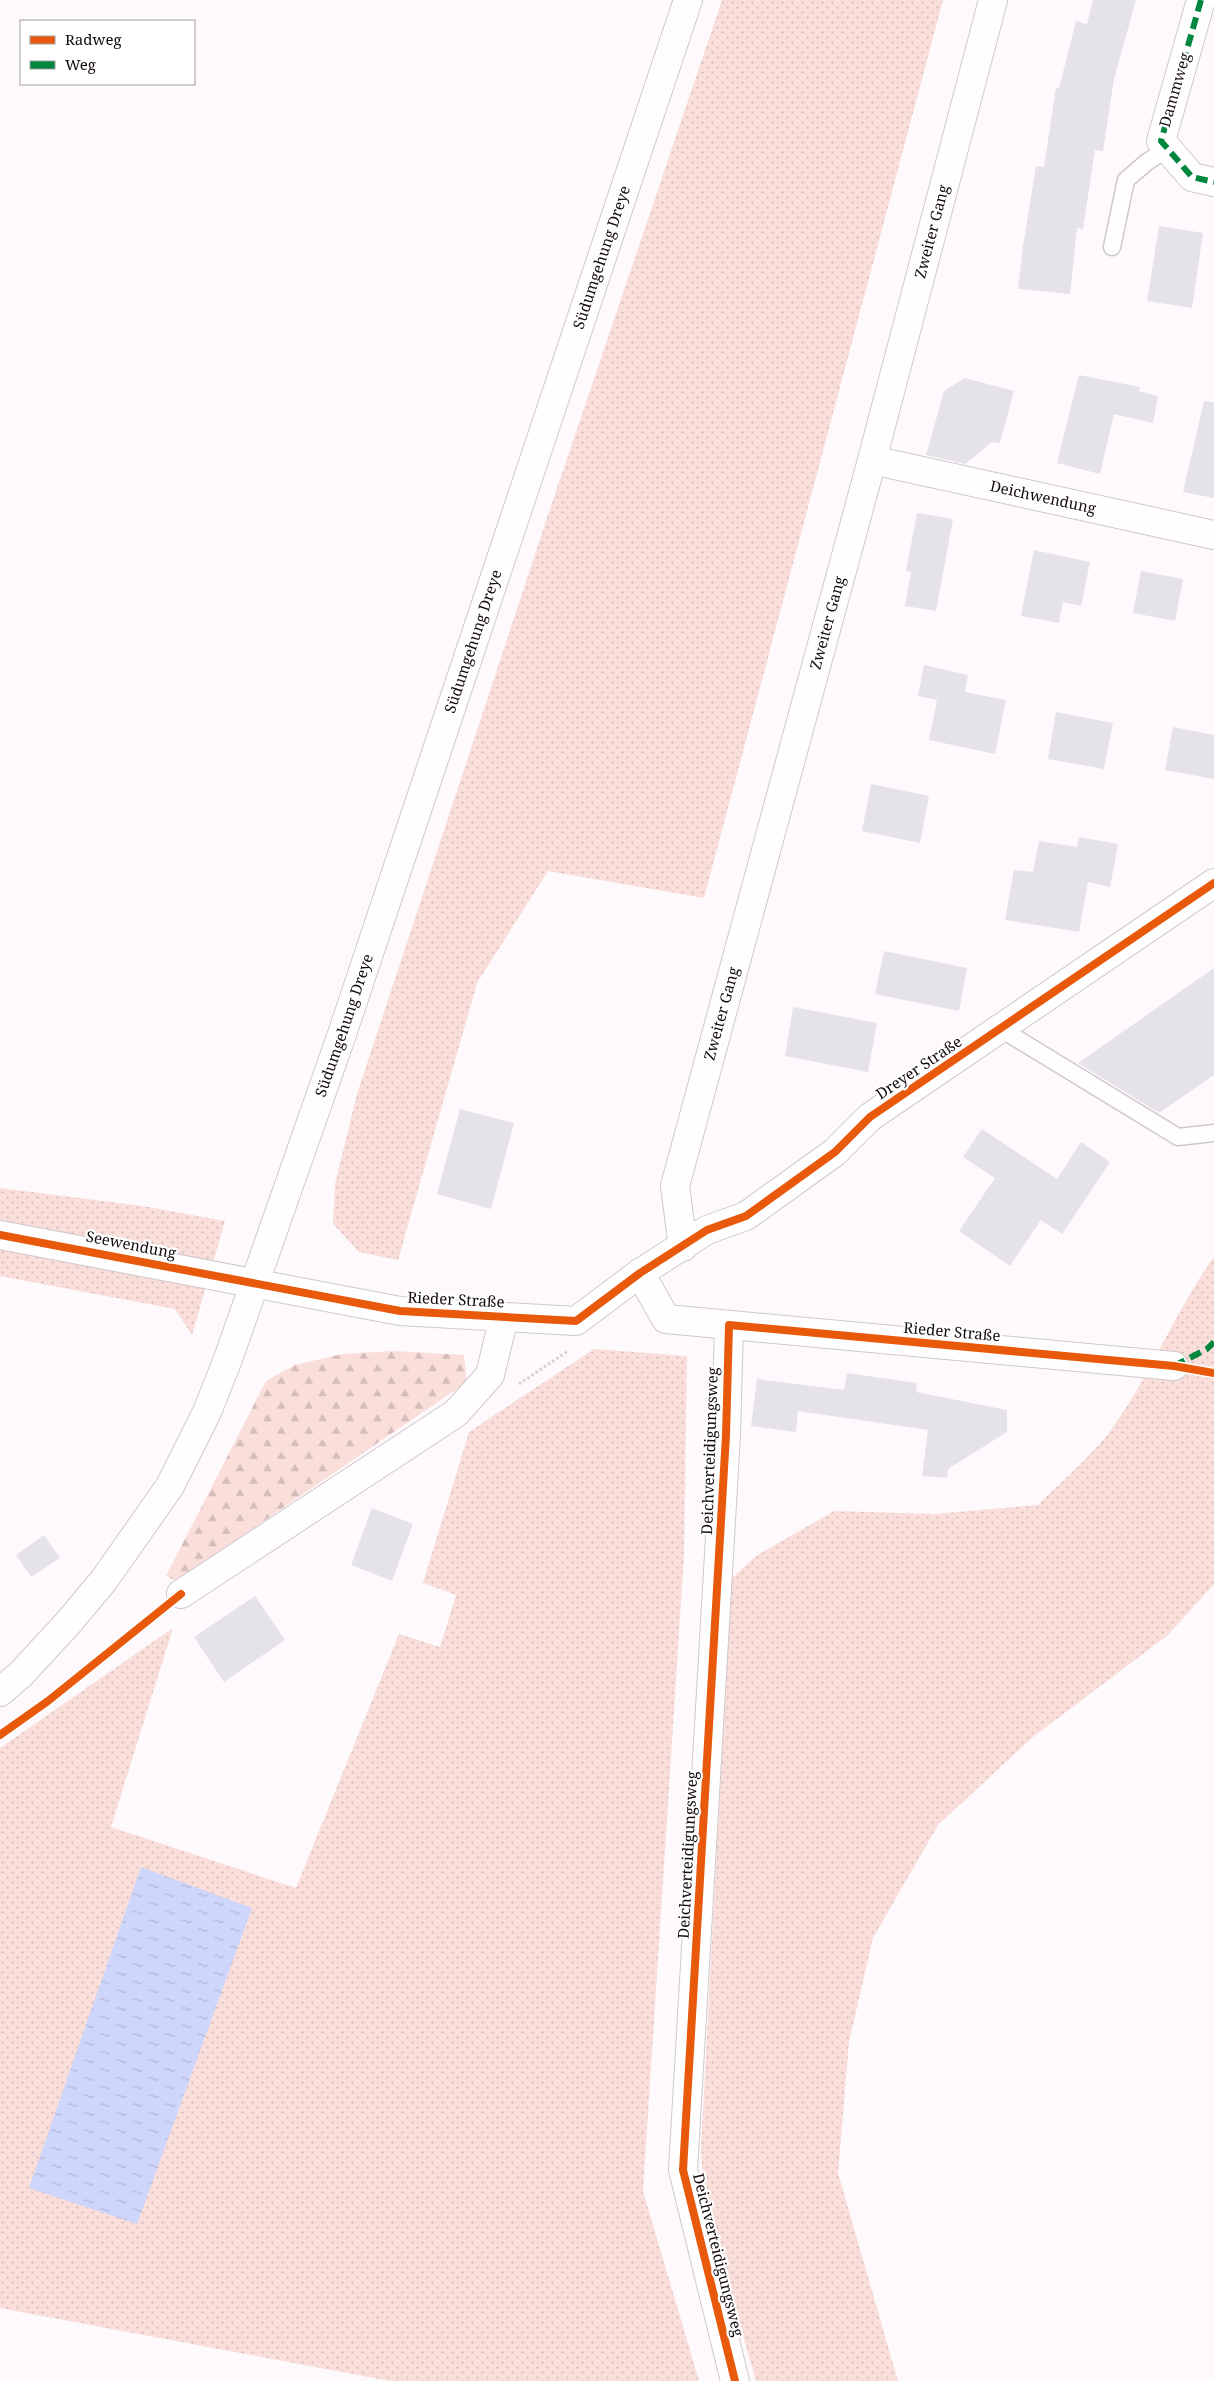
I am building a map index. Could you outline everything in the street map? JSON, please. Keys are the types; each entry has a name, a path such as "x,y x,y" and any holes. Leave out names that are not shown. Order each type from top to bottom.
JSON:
{"street":[{"name":"Südumgehung Dreye","path":"0,1692 21,1674 104,1580 170,1486 207,1412 256,1282 347,1018 688,0"},
{"name":"Zweiter Gang","path":"683,1247 675,1186 872,460 993,0"},
{"name":"Dammweg","path":"1201,0 1160,141 1192,177 1214,182"},
{"name":"Deichwendung","path":"872,460 1214,534"},
{"name":"Dreyer Straße","path":"640,1273 707,1230 746,1216 835,1152 870,1117 1214,883"},
{"name":"Seewendung","path":"0,1234 256,1282"},
{"name":"Rieder Straße","path":"256,1282 400,1311 576,1321 640,1273 666,1319 1174,1366"},
{"name":"Rieder Straße","path":"181,1594 456,1414 490,1375 504,1316"},
{"name":"Deichverteidigungsweg","path":"728,1325 726,1445 683,2170 735,2381"}],"lane":[{"path":"1112,247 1126,180 1146,162 1168,149"},
{"path":"1001,1029 1178,1136 1214,1133"}],"green space":[{"path":"722,0 943,0 704,898 548,871 477,983 398,1260 359,1252 333,1224 335,1184 357,1094 546,521"},
{"path":"0,1188 142,1206 225,1221 192,1335 175,1309 0,1276"},
{"path":"1214,1257 1214,1584 1168,1635 1033,1737 938,1825 873,1938 849,2042 838,2173 898,2381 756,2381 704,2200 701,2149 731,1579 756,1556 834,1511 934,1514 1038,1505 1101,1443 1123,1413 1186,1301"},
{"path":"594,1349 687,1356 684,1555 643,2191 699,2381 390,2381 0,2308 0,1748 173,1628 111,1827 296,1888 399,1634 440,1647 456,1595 423,1583 469,1432"},
{"path":"394,1351 464,1355 467,1382 176,1581 166,1576 266,1381 295,1365 342,1354"}],"water":[{"path":"141,1867 252,1908 137,2224 29,2188"}],"building":[{"path":"1093,0 1136,0 1114,79 1103,151 1095,150 1083,229 1077,228 1070,294 1018,289 1036,166 1044,167 1056,88 1059,88 1076,21 1087,24"},
{"path":"1159,226 1203,233 1192,308 1147,301"},
{"path":"1079,375 1140,387 1139,391 1158,396 1153,423 1114,414 1100,474 1057,463"},
{"path":"965,378 1014,391 1000,443 992,442 965,464 926,455 944,391"},
{"path":"1204,401 1214,402 1214,498 1183,492"},
{"path":"917,513 953,519 936,611 905,606 911,572 906,571"},
{"path":"1034,550 1090,562 1081,606 1063,602 1059,623 1021,616"},
{"path":"1141,571 1183,579 1175,621 1133,613"},
{"path":"924,665 968,675 965,692 1006,700 995,754 929,740 937,700 918,696"},
{"path":"1056,712 1113,723 1104,769 1048,759"},
{"path":"1173,727 1214,735 1214,779 1165,770"},
{"path":"871,784 929,796 920,843 862,831"},
{"path":"1079,837 1118,844 1110,887 1088,882 1079,932 1005,920 1014,870 1033,872 1039,841 1077,847"},
{"path":"884,951 967,968 959,1011 875,994"},
{"path":"1214,968 1214,1075 1159,1113 1078,1063"},
{"path":"793,1007 877,1023 868,1072 785,1056"},
{"path":"460,1109 514,1123 491,1209 437,1194"},
{"path":"982,1129 1057,1179 1081,1142 1110,1162 1062,1234 1041,1220 1010,1266 959,1231 995,1178 963,1157"},
{"path":"847,1373 917,1383 916,1392 1007,1410 1007,1432 948,1469 947,1478 922,1476 928,1430 798,1411 796,1432 751,1426 757,1379 844,1390"},
{"path":"372,1508 413,1524 392,1581 351,1565"},
{"path":"44,1535 60,1558 31,1577 16,1555"},
{"path":"255,1596 285,1640 224,1682 194,1637"}],"marked path":[{"path":"1201,0 1161,141 1192,177 1214,182"},
{"path":"1174,1366 1207,1349 1214,1342"}],"cycle path":[{"path":"0,1235 400,1311 576,1321 640,1273 707,1230 746,1216 835,1152 870,1117 1214,883"},
{"path":"735,2381 683,2170 726,1435 729,1325 1174,1366 1214,1373"},
{"path":"0,1735 48,1701 181,1594"}]}
